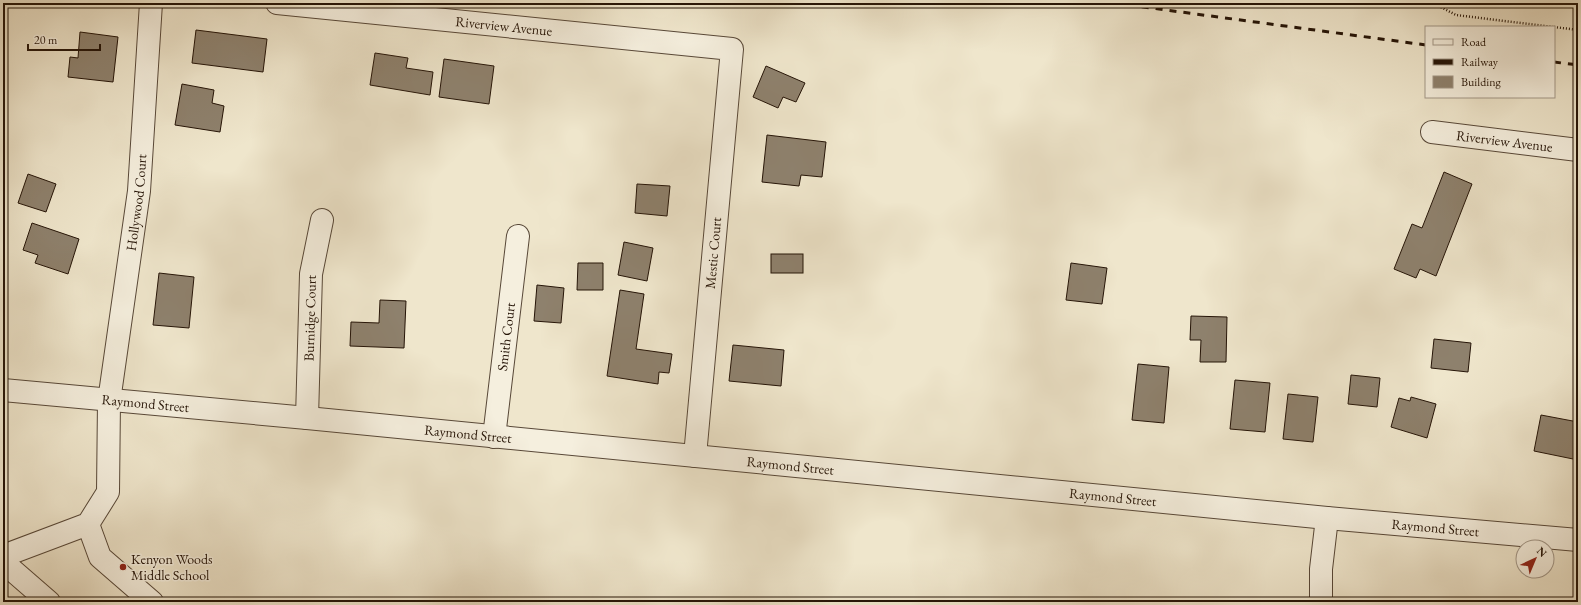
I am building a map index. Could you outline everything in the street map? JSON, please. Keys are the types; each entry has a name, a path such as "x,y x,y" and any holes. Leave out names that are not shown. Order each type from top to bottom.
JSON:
{"street":[{"name":"Hollywood Court","path":"88,524 108,492 109,401 139,190 152,3"},
{"name":"Riverview Avenue","path":"277,3 732,49"},
{"name":"Mestic Court","path":"695,456 732,49"},
{"name":"Riverview Avenue","path":"1432,132 1578,150"},
{"name":"Burnidge Court","path":"307,418 311,274 322,220"},
{"name":"Smith Court","path":"494,437 518,236"},
{"name":"Raymond Street","path":"3,390 109,401 307,418 1327,518 1578,540"},
{"path":"1321,602 1321,569 1327,518"},
{"path":"3,556 88,524 100,557 152,602"},
{"path":"3,562 49,602"}],"path":[{"path":"1433,3 1456,15 1546,26"},
{"path":"1555,27 1578,30"}],"building":[{"path":"196,30 267,39 263,72 192,63"},
{"path":"80,32 118,37 113,82 68,77 70,57 78,58"},
{"path":"375,53 408,58 406,68 433,72 430,95 370,85"},
{"path":"444,59 494,66 489,104 439,97"},
{"path":"766,66 805,83 796,102 783,97 778,108 753,97"},
{"path":"182,84 214,90 212,103 224,106 220,132 175,125"},
{"path":"767,135 826,142 822,177 801,175 799,186 762,182"},
{"path":"1444,172 1472,184 1436,276 1420,269 1416,278 1394,269 1412,224 1422,228"},
{"path":"28,174 56,184 46,212 18,203"},
{"path":"637,184 670,186 667,216 635,213"},
{"path":"32,223 79,239 68,274 35,263 38,255 23,250"},
{"path":"624,242 653,248 647,281 618,275"},
{"path":"771,254 803,254 803,273 771,273"},
{"path":"578,263 603,263 603,290 577,290"},
{"path":"1071,263 1107,268 1102,304 1066,300"},
{"path":"159,273 194,277 189,328 153,325"},
{"path":"537,285 564,288 561,323 534,321"},
{"path":"620,290 644,294 636,349 672,354 669,373 659,372 658,384 607,376"},
{"path":"380,300 406,301 404,348 350,346 351,322 379,323"},
{"path":"1191,316 1227,317 1226,362 1200,362 1201,340 1190,340"},
{"path":"1434,339 1471,343 1468,372 1431,368"},
{"path":"733,345 784,350 781,386 729,381"},
{"path":"1138,364 1169,367 1164,423 1132,420"},
{"path":"1351,375 1380,378 1377,407 1348,404"},
{"path":"1235,380 1270,383 1265,432 1230,429"},
{"path":"1288,394 1318,397 1313,442 1283,439"},
{"path":"1411,397 1436,404 1427,438 1391,427 1399,398 1410,401"},
{"path":"1541,415 1578,422 1578,460 1534,451"}],"railway":[{"path":"1114,3 1425,45"},
{"path":"1555,62 1578,65"}],"place":[{"name":"Kenyon Woods Middle School","path":"123,567"}]}
